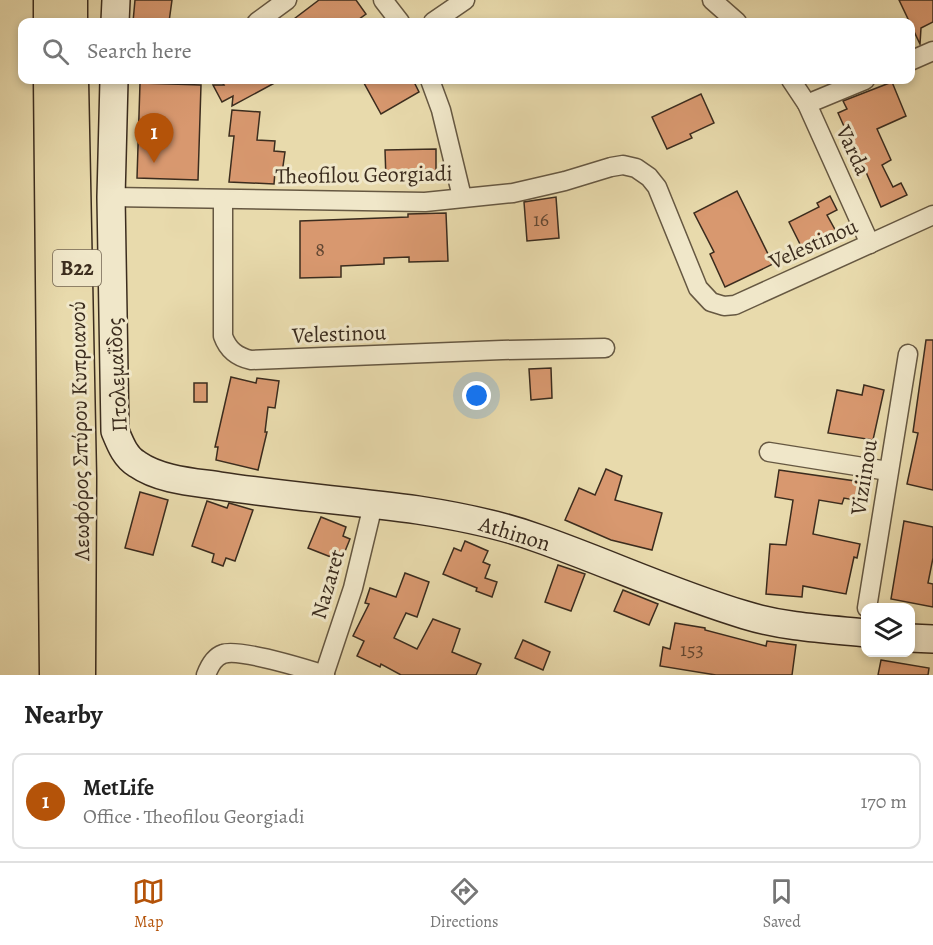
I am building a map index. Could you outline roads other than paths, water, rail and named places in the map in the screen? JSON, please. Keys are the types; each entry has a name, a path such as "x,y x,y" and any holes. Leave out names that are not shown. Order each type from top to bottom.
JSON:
{"main road":[{"path":"49,0 49,18"},
{"path":"72,0 72,18"},
{"name":"Λεωφόρος Σπύρου Κυπριανού","path":"49,84 55,675"},
{"name":"Λεωφόρος Σπύρου Κυπριανού","path":"73,84 81,467 80,675"}],"street":[{"path":"115,18 116,0"},
{"path":"262,18 287,0"},
{"path":"383,0 397,18"},
{"path":"440,18 465,0"},
{"path":"712,0 732,18"},
{"path":"915,59 933,51"},
{"name":"Πτολεμαΐδος","path":"114,84 111,197 115,431 122,448 135,464 154,473"},
{"path":"431,84 441,110 462,197"},
{"name":"Varda","path":"794,84 807,104 870,244"},
{"path":"807,104 855,84"},
{"name":"Theofilou Georgiadi","path":"111,197 425,202 513,193 623,165 636,168 649,177 657,187 698,288 711,302"},
{"name":"Velestinou","path":"223,200 223,336 227,347 243,358 251,360 605,348"},
{"name":"Velestinou","path":"711,302 724,306 735,304 933,216"},
{"name":"Viziinou","path":"868,603 908,354"},
{"path":"769,452 888,471"},
{"name":"Athinon","path":"154,473 193,482 277,495 373,505 467,519 535,537 744,615 782,625 861,623"},
{"name":"Nazaret","path":"324,675 353,588 373,505"},
{"path":"915,638 933,639"},
{"path":"206,675 217,657 230,652 289,664 324,675"}],"place":[{"name":"MetLife","path":"154,163"}]}
